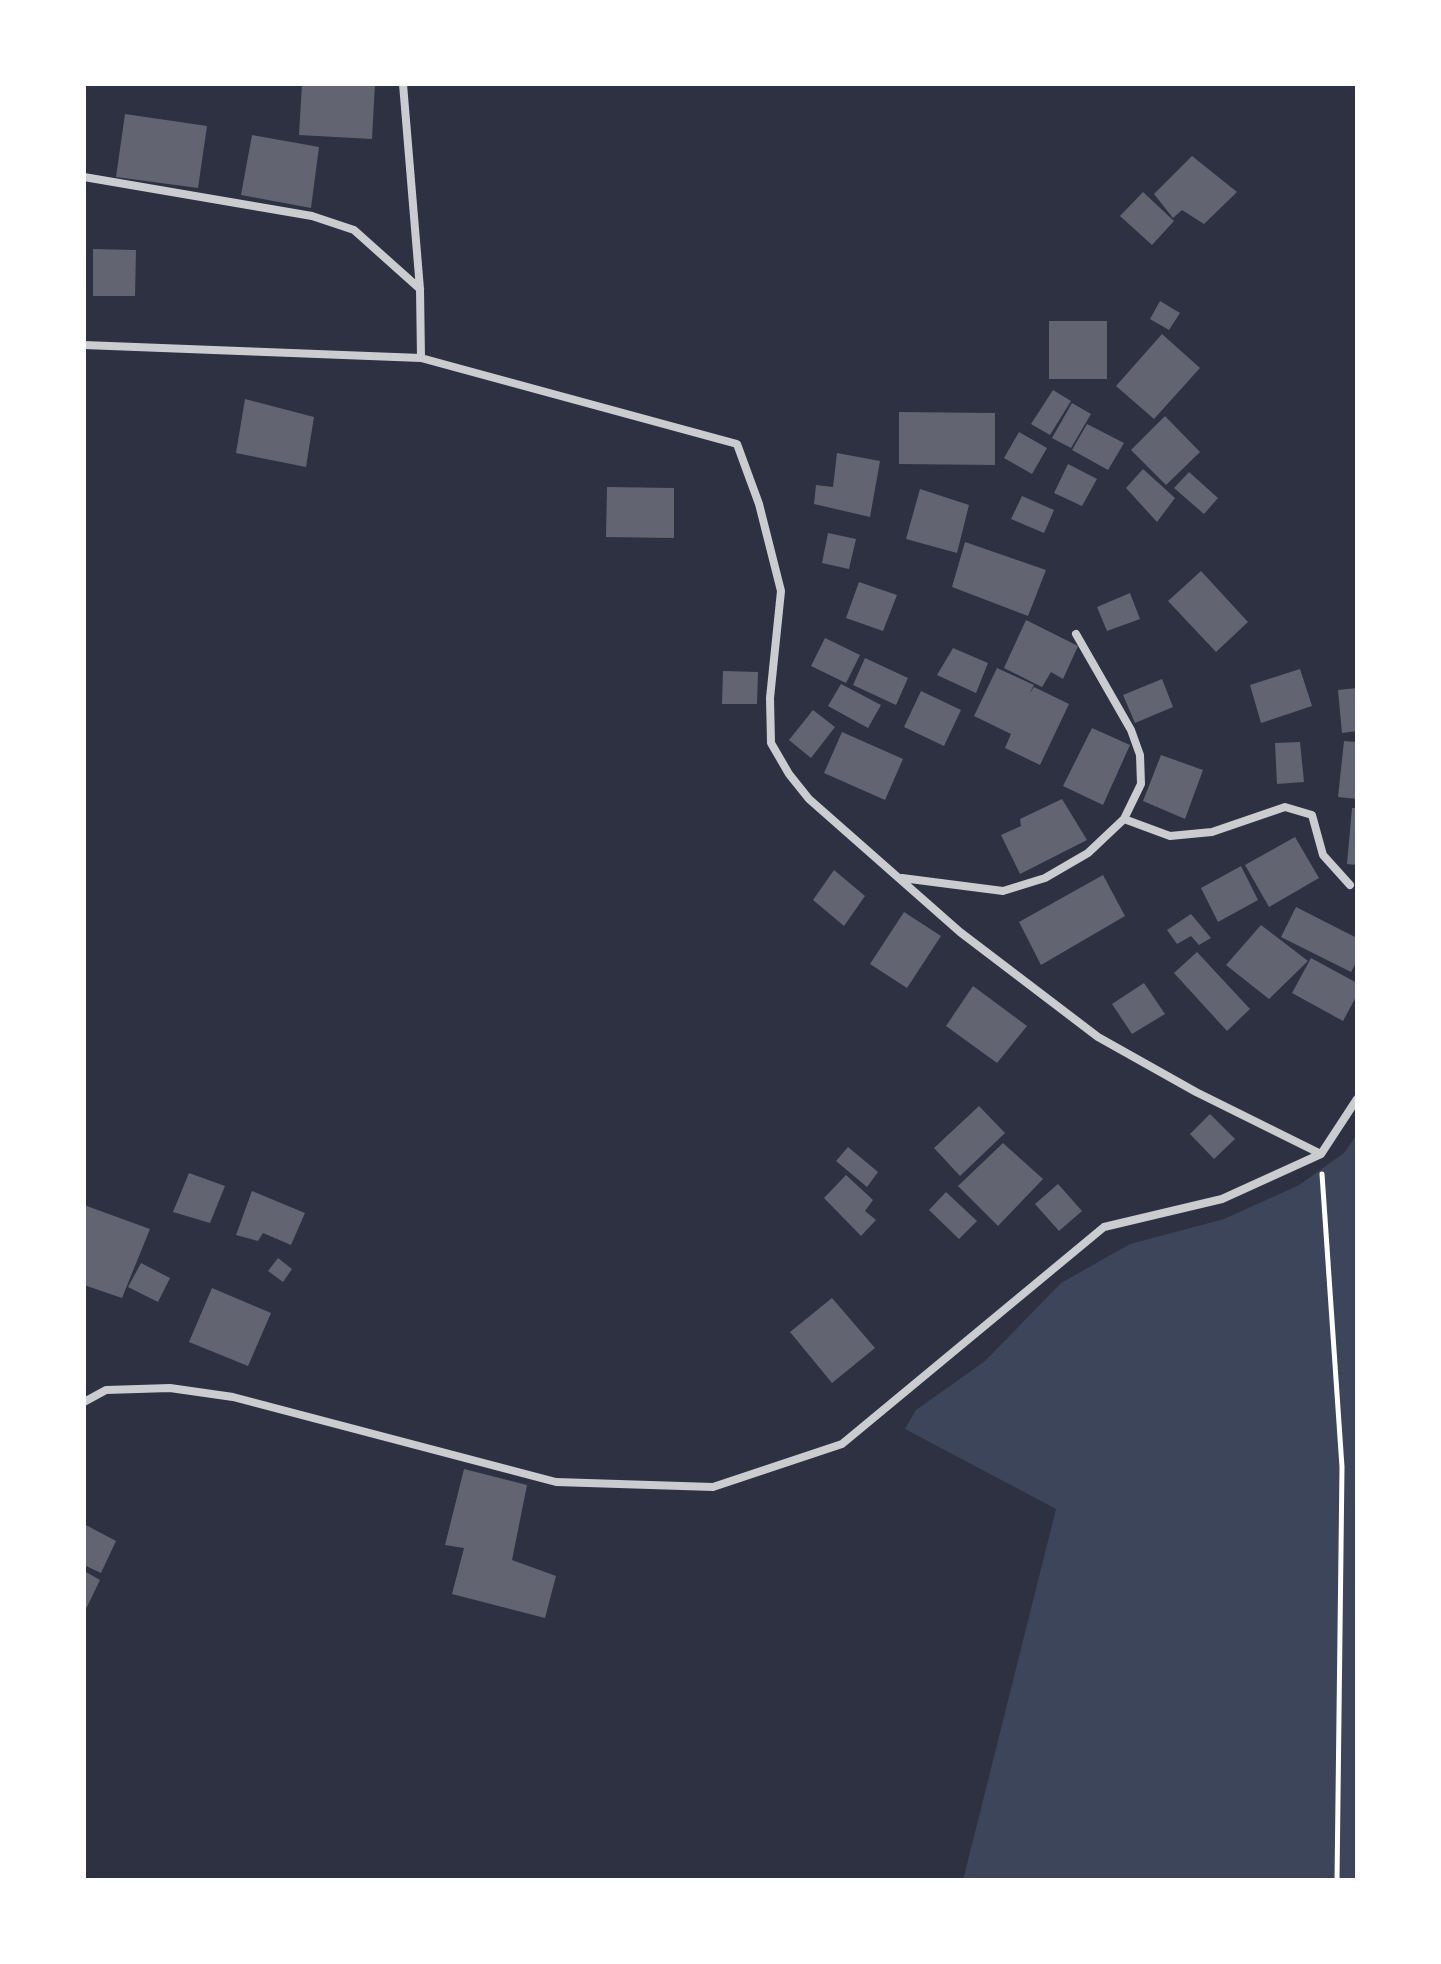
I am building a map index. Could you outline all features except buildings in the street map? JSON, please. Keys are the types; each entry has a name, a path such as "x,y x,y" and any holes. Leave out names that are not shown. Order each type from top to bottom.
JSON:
{"street":[{"path":"403,84 420,289 421,358"},
{"path":"84,177 312,216 354,230 420,289"},
{"path":"84,345 421,358 737,444 755,488 781,591 770,698 771,743 789,774 809,799 960,932 1098,1037 1196,1092 1321,1154"},
{"path":"901,878 1003,891 1045,878 1077,860 1124,819 1141,784 1140,755 1131,730 1076,634"},
{"path":"1124,819 1170,836 1212,832 1285,807 1312,815 1323,855 1350,885"},
{"path":"84,1402 106,1390 170,1388 233,1397 556,1482 713,1487 842,1444 1104,1227 1222,1199 1321,1154 1357,1099"}],"path":[{"path":"1321,1154 1342,1467 1337,1880"}],"shaded area":[{"path":"1357,1134 1357,1880 963,1880 1056,1509 905,1429 916,1410 985,1361 1061,1283 1130,1244 1224,1219 1299,1185 1344,1153"}]}
